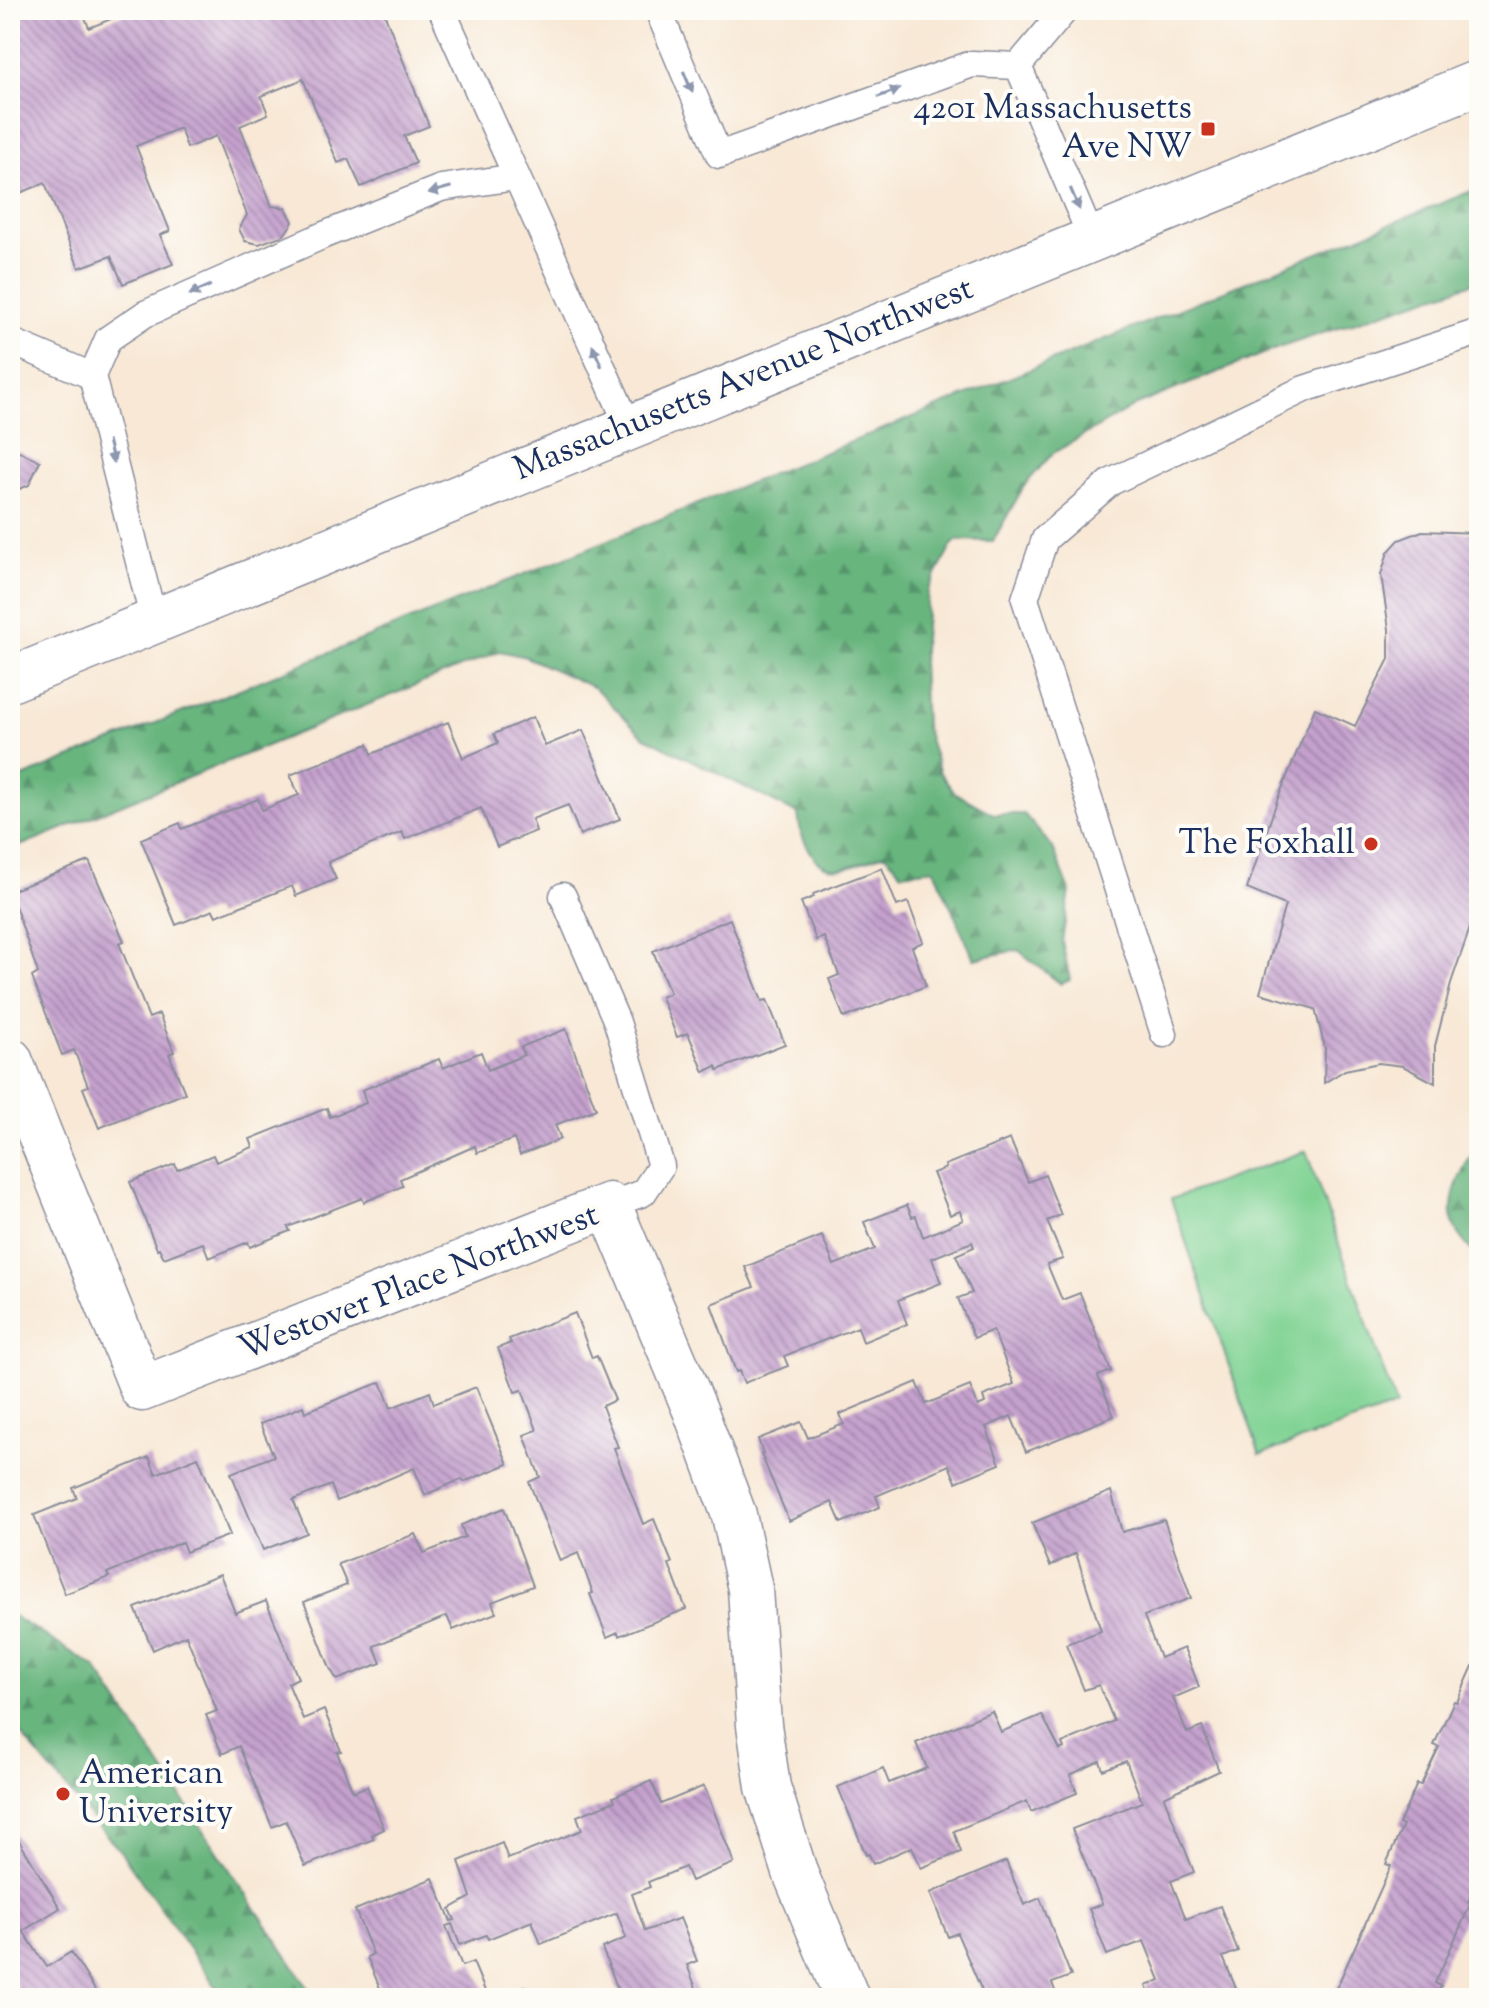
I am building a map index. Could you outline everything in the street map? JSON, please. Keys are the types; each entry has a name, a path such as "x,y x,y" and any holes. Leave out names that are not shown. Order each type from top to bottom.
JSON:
{"street":[{"name":"Massachusetts Avenue Northwest","path":"10,680 1479,82"},
{"name":"Westover Place Northwest","path":"10,1060 142,1389 609,1205 695,1410 734,1515 750,1589 759,1725 768,1787 796,1875 847,1998"}],"lane":[{"path":"442,10 629,427"},
{"path":"658,10 719,155 972,64 1018,66"},
{"path":"1018,66 1065,10"},
{"path":"1018,66 1092,239"},
{"path":"154,621 92,376 108,339 145,314 324,235 441,188 516,177"},
{"path":"1164,1034 1025,599 1045,539 1111,482 1290,396 1479,332"},
{"path":"10,341 92,376"},
{"path":"563,896 617,1022 661,1166 643,1193 609,1205"}],"green space":[{"path":"1479,188 1479,281 1278,348 1136,405 1052,454 1024,486 993,541 957,540 928,590 922,662 925,726 940,773 955,793 993,814 1024,814 1053,848 1070,891 1062,941 1070,980 1061,984 1018,950 974,959 934,869 902,873 885,854 845,868 827,867 819,862 806,844 798,814 643,736 595,688 526,657 500,651 10,850 10,782"},
{"path":"1479,1144 1479,1259 1457,1232 1452,1206 1457,1183"},
{"path":"1306,1151 1396,1406 1260,1455 1171,1199"},
{"path":"10,1614 95,1667 315,1998 224,1998 121,1852 10,1722"}],"building":[{"path":"82,10 89,28 133,10 383,10 429,126 404,136 416,163 361,187 348,159 338,163 303,79 261,96 268,114 240,126 272,206 286,208 293,222 284,235 259,244 245,241 239,229 247,215 216,136 187,148 180,128 136,146 170,231 160,235 173,264 123,284 111,256 79,268 45,183 10,197 10,98 14,97 10,87 10,12"},
{"path":"10,447 40,461 29,485 10,493"},
{"name":"The Foxhall","path":"1422,531 1479,533 1479,902 1452,980 1435,1046 1435,1083 1403,1066 1379,1063 1345,1070 1324,1083 1325,1048 1315,1009 1260,993 1285,905 1247,889 1278,798 1315,708 1355,726 1389,659 1389,629 1381,575 1388,552 1399,540"},
{"path":"533,717 545,746 583,730 620,819 580,835 568,805 532,819 536,831 497,847 481,808 405,839 402,832 328,862 336,879 296,896 292,886 216,916 213,910 176,925 141,839 180,823 182,829 258,799 262,810 299,795 290,775 368,744 372,754 448,722 463,758 498,743 494,734"},
{"path":"89,861 124,941 119,943 149,1018 159,1014 174,1052 169,1054 185,1093 99,1128 83,1088 88,1086 74,1050 62,1055 32,977 38,973 10,891"},
{"path":"882,868 897,906 908,902 923,942 912,947 926,986 844,1018 829,979 839,975 824,937 816,940 801,902 814,897 813,894"},
{"path":"730,919 762,1001 767,1000 785,1044 718,1070 716,1066 704,1072 688,1033 677,1037 661,997 670,993 653,951"},
{"path":"566,1029 596,1109 555,1125 561,1139 520,1155 514,1139 477,1153 475,1146 400,1179 403,1186 364,1202 362,1198 288,1227 290,1231 250,1247 248,1242 209,1258 203,1243 164,1258 157,1249 130,1182 175,1164 177,1170 213,1155 216,1162 253,1147 250,1139 327,1108 330,1117 366,1103 362,1090 439,1059 443,1068 481,1052 488,1070 524,1055 521,1047"},
{"path":"1010,1139 1028,1182 1045,1175 1061,1215 1047,1221 1063,1259 1047,1264 1062,1300 1080,1293 1111,1371 1098,1376 1114,1416 1026,1452 1011,1416 986,1427 1000,1464 956,1482 949,1465 876,1496 880,1507 841,1523 832,1502 789,1521 761,1454 758,1439 801,1422 808,1438 844,1424 840,1414 917,1382 926,1404 970,1386 978,1406 985,1403 983,1396 1014,1384 993,1330 974,1338 958,1298 972,1293 956,1255 974,1247 972,1242 932,1258 941,1283 898,1300 907,1324 863,1342 858,1327 784,1356 788,1366 744,1383 739,1371 736,1372 711,1304 754,1287 745,1267 822,1236 834,1265 875,1249 864,1222 907,1205 912,1217 916,1216 923,1237 963,1220 960,1211 950,1215 933,1173 946,1168 945,1165"},
{"path":"575,1313 592,1358 597,1356 615,1400 602,1406 618,1447 614,1448 643,1524 654,1519 686,1609 619,1636 618,1632 607,1637 578,1553 560,1561 529,1482 540,1477 524,1435 537,1430 522,1390 515,1392 498,1348 511,1343 509,1339"},
{"path":"381,1382 391,1408 430,1392 434,1404 476,1387 508,1464 425,1495 414,1468 337,1501 331,1485 293,1500 307,1533 263,1550 231,1473 274,1456 260,1424 303,1406 305,1412"},
{"path":"149,1457 156,1474 198,1457 230,1535 186,1552 182,1542 65,1594 34,1515 77,1498 73,1488"},
{"path":"1111,1491 1122,1532 1164,1520 1191,1598 1144,1616 1160,1658 1184,1648 1199,1687 1173,1698 1187,1733 1202,1727 1219,1771 1164,1797 1194,1872 1171,1881 1186,1919 1220,1906 1238,1951 1223,1957 1240,1998 1151,1998 1146,1986 1160,1980 1144,1941 1107,1955 1089,1909 1102,1904 1072,1829 1142,1802 1126,1761 1103,1770 1100,1761 1070,1775 1077,1793 1031,1812 1027,1801 954,1831 961,1852 921,1868 912,1847 873,1864 869,1854 866,1855 838,1787 883,1768 889,1783 927,1768 916,1743 992,1711 1001,1732 1042,1715 1060,1750 1064,1748 1062,1743 1114,1721 1099,1685 1084,1690 1066,1644 1101,1631 1076,1553 1050,1566 1032,1523"},
{"path":"504,1508 533,1586 492,1602 496,1613 453,1630 447,1616 374,1646 381,1663 337,1680 304,1602 347,1585 338,1564 415,1534 424,1553 465,1537 461,1525"},
{"path":"220,1574 235,1613 266,1601 298,1678 288,1683 303,1719 324,1710 353,1792 367,1786 384,1829 372,1835 374,1839 305,1866 286,1821 272,1827 239,1746 222,1754 206,1715 217,1711 186,1635 153,1650 135,1608"},
{"path":"1479,1658 1479,1885 1468,1902 1471,1903 1435,1983 1441,1986 1435,1998 1332,1998 1391,1866 1386,1864 1403,1826 1399,1824 1417,1784 1421,1785 1439,1747 1434,1745 1454,1701 1457,1702"},
{"path":"651,1781 661,1804 704,1786 734,1863 691,1881 685,1867 648,1882 650,1887 632,1894 645,1931 680,1918 697,1961 687,1965 700,1998 604,1998 619,1992 602,1948 626,1938 617,1913 541,1944 532,1921 488,1939 486,1935 460,1945 452,1924 446,1926 462,1966 473,1962 488,1998 384,1998 367,1957 373,1954 355,1910 433,1878 451,1921 455,1920 450,1909 471,1897 459,1861 502,1843 508,1859 582,1830 577,1816 615,1801 613,1797"},
{"path":"10,1826 60,1908 23,1931 47,1967 71,1952 100,1998 10,1998 10,1990 17,1986 10,1973"},
{"path":"1006,1861 1024,1905 1040,1898 1071,1976 1052,1983 1058,1998 985,1998 957,1933 948,1937 930,1893"},
{"path":"525,1986 530,1998 494,1998"}],"place":[{"name":"4201 Massachusetts Ave NW","path":"1208,129"},
{"name":"The Foxhall","path":"1371,844"},
{"name":"American University","path":"63,1794"}]}
